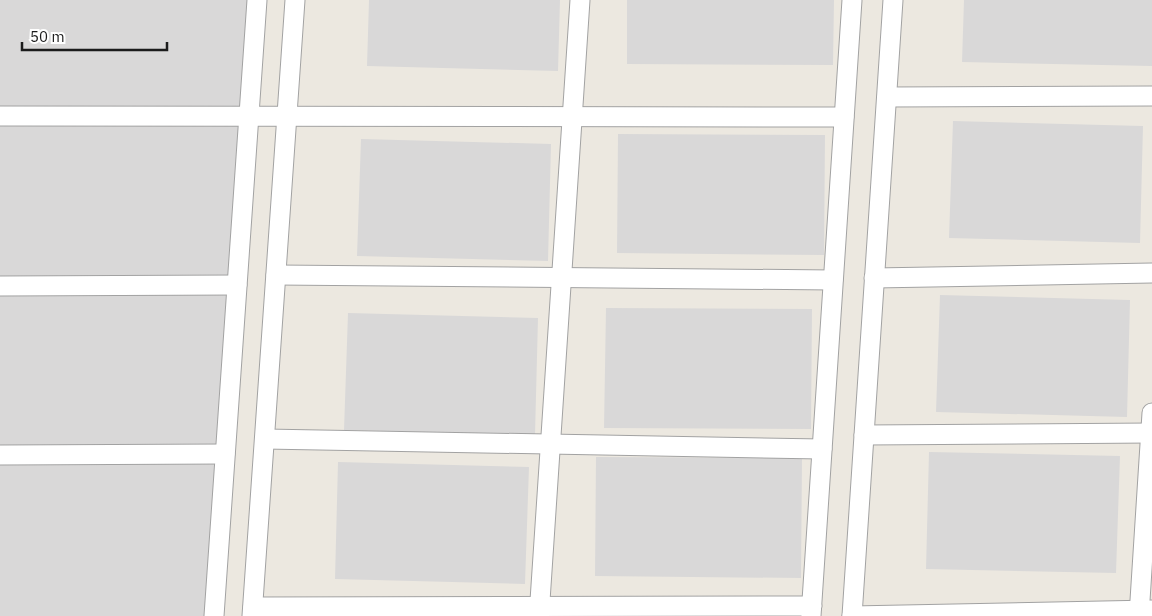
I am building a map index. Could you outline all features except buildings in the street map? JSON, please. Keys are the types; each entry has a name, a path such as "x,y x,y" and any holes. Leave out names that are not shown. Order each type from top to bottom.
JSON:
{"street":[{"path":"214,616 257,0"},
{"path":"295,0 253,611 811,611 852,0"},
{"path":"540,611 580,0"},
{"path":"893,0 852,616 1143,612 1152,413"},
{"path":"886,97 1152,96"},
{"path":"0,116 844,117"},
{"path":"874,278 1152,273"},
{"path":"276,275 833,280"},
{"path":"0,286 237,285"},
{"path":"864,436 1151,434"},
{"path":"265,439 822,449"},
{"path":"0,455 225,454"}],"shaded area":[{"path":"0,0 250,0 209,616 0,616"},
{"path":"369,0 560,0 558,71 367,66"},
{"path":"627,0 834,0 833,65 627,64"},
{"path":"964,0 1152,0 1152,66 962,62"},
{"path":"953,121 1143,126 1140,243 949,238"},
{"path":"618,134 825,135 824,255 617,253"},
{"path":"361,139 551,144 548,261 357,256"},
{"path":"940,295 1130,300 1127,417 936,412"},
{"path":"606,308 812,309 811,429 604,428"},
{"path":"348,313 538,318 535,435 344,430"},
{"path":"929,452 1120,456 1116,573 926,569"},
{"path":"596,457 802,458 801,578 595,576"},
{"path":"338,462 529,467 525,584 335,579"}]}
